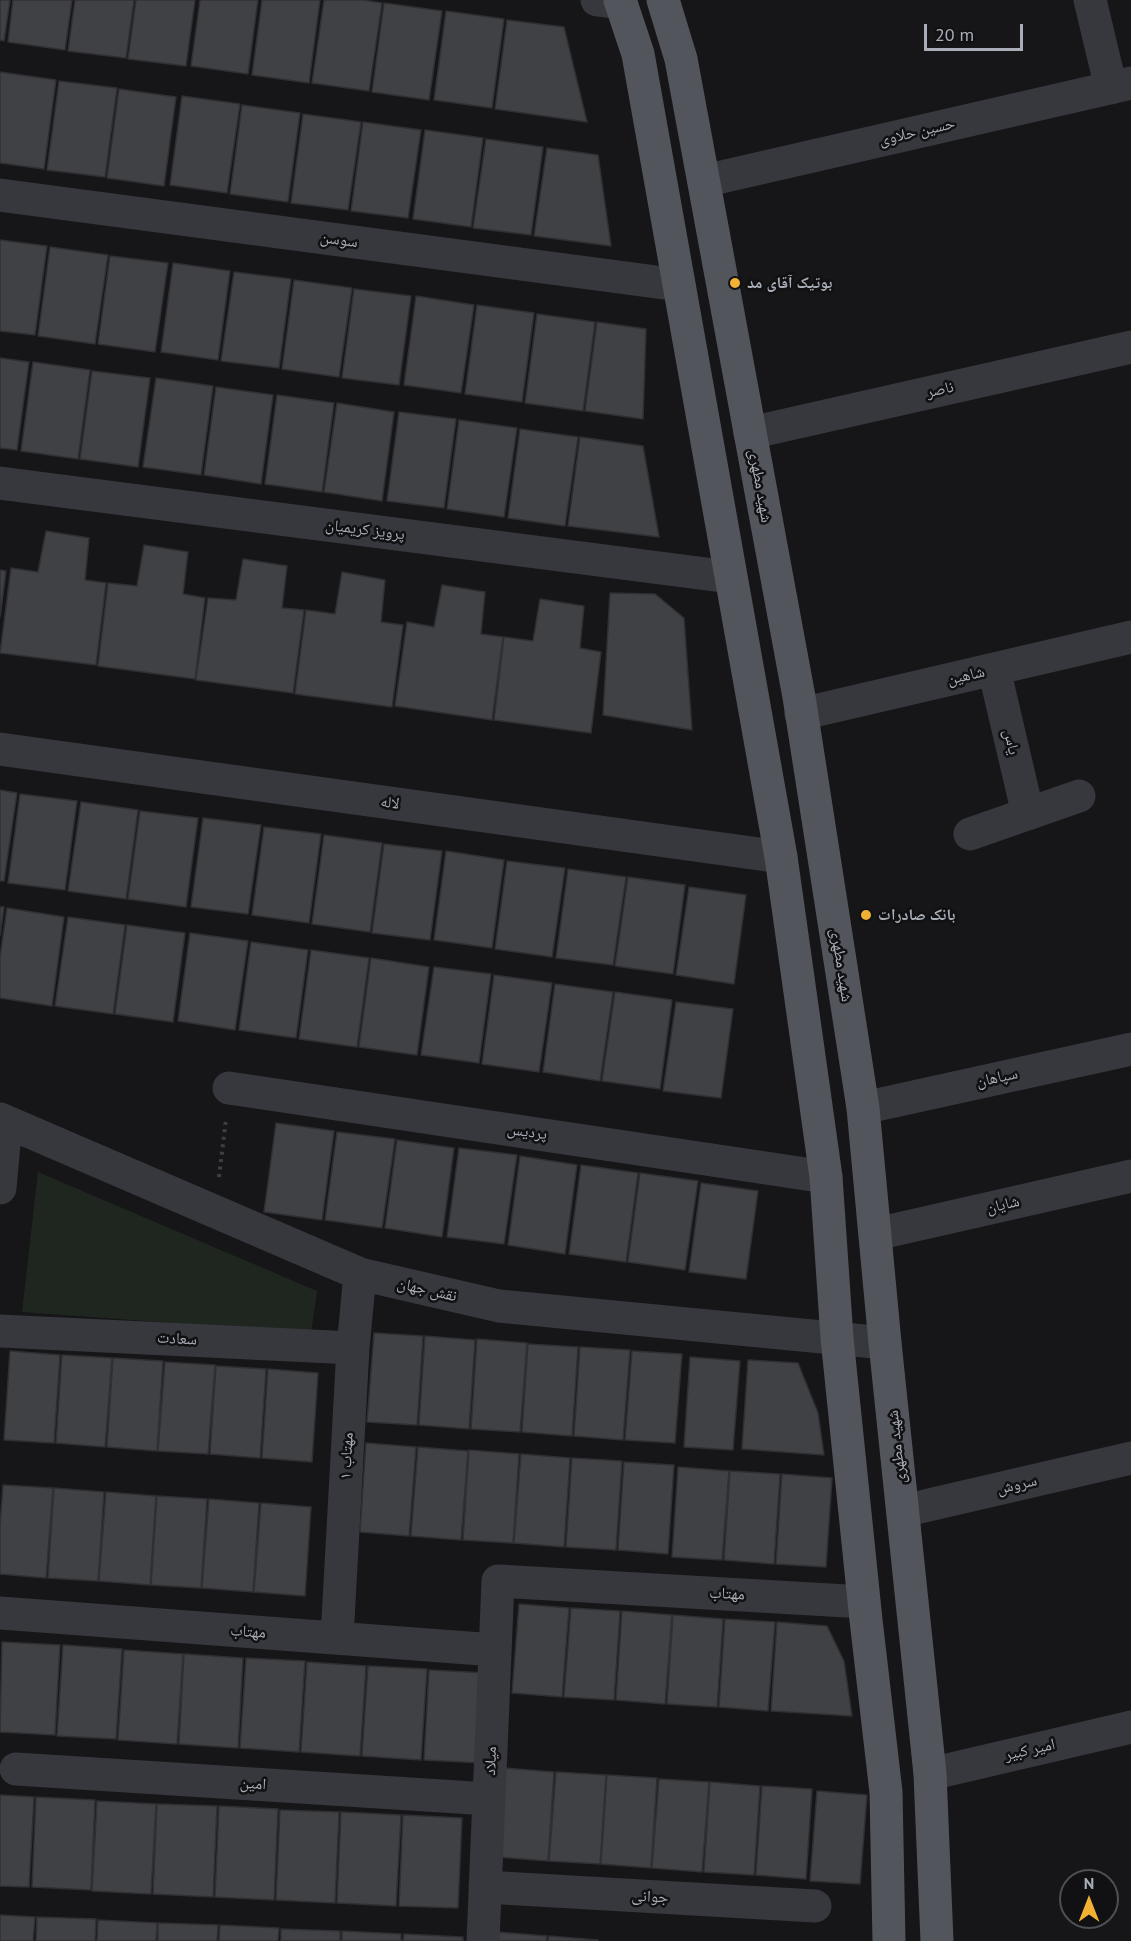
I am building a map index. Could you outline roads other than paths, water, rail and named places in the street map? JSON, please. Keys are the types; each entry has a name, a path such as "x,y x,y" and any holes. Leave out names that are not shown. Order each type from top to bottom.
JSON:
{"main road":[{"name":"شهید مطهری","path":"663,0 681,59 801,714 863,1108 930,1774 937,1941"},
{"path":"613,1 638,54 781,857 826,1177 837,1338 886,1792 889,1941"}],"street":[{"path":"1090,0 1121,86"},
{"name":"حسین حلاوی","path":"704,181 1121,86"},
{"name":"سوسن","path":"0,195 679,285"},
{"name":"ناصر","path":"750,433 1131,347"},
{"name":"پرویز کریمیان","path":"0,483 730,577"},
{"name":"شاهین","path":"801,714 1131,637"},
{"name":"یاس","path":"994,669 1028,814"},
{"name":"لاله","path":"0,749 781,857"},
{"path":"970,834 1079,796"},
{"name":"سپاهان","path":"863,1108 1131,1049"},
{"name":"پردیس","path":"229,1088 826,1177"},
{"path":"0,1188 3,1121"},
{"name":"نقش جهان","path":"3,1121 360,1274 499,1306 885,1343"},
{"name":"شایان","path":"876,1234 1131,1176"},
{"name":"مهتاب ۱","path":"337,1638 353,1348 360,1274"},
{"name":"سعادت","path":"0,1331 353,1348"},
{"name":"سروش","path":"903,1511 1131,1458"},
{"name":"مهتاب","path":"498,1581 847,1601"},
{"name":"میلاد","path":"483,1941 498,1581"},
{"name":"مهتاب","path":"0,1613 495,1650"},
{"name":"امیر کبیر","path":"930,1774 1131,1727"},
{"name":"امین","path":"16,1770 489,1798"},
{"name":"جوانی","path":"485,1887 815,1906"}],"place":[{"name":"بوتیک آقای مد","path":"735,283"},
{"name":"بانک صادرات","path":"866,915"}]}
